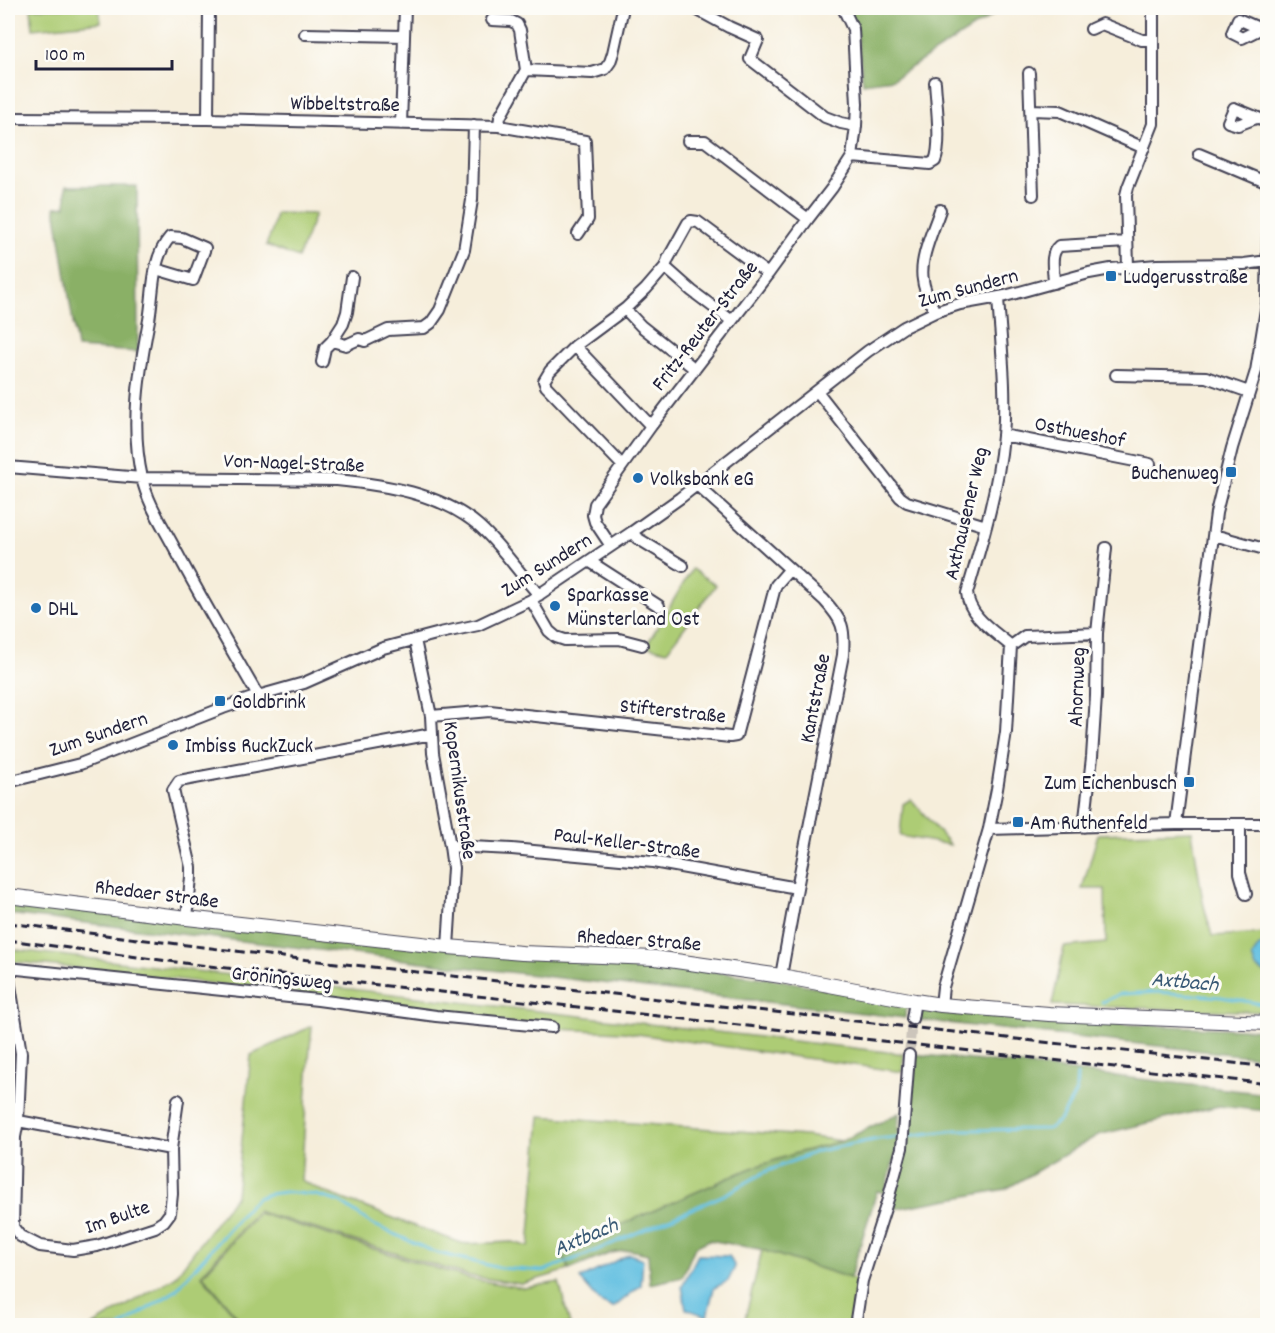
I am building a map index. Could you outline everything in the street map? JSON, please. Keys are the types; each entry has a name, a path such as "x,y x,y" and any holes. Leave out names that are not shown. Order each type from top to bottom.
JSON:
{"street":[{"path":"207,119 209,8"},
{"path":"401,124 405,8"},
{"path":"526,70 592,73 605,69 613,53 623,8"},
{"path":"694,8 758,40 750,59 825,117 856,126"},
{"name":"Fritz-Reuter-Straße","path":"611,546 595,522 593,515 595,504 651,426 832,188 852,158 857,104 853,29 843,8"},
{"path":"1128,267 1126,195 1153,124 1153,8"},
{"path":"492,20 511,21 517,24 526,70 500,117 499,126"},
{"path":"1091,29 1102,24 1142,40 1153,40"},
{"path":"305,34 404,36"},
{"path":"1029,73 1033,195"},
{"path":"852,158 930,164 935,161 938,155 938,143 935,82"},
{"path":"1030,110 1060,111 1144,148"},
{"name":"Wibbeltstraße","path":"8,118 207,119 474,125 499,126 585,141 588,219 578,234"},
{"path":"1257,118 1268,122"},
{"path":"343,324 350,334 365,341 388,330 424,328 431,323 440,310 464,250 472,200 474,125"},
{"path":"688,141 705,141 808,219"},
{"path":"1199,154 1268,183"},
{"path":"935,312 925,291 922,268 940,210"},
{"path":"622,465 546,386 544,381 550,371 575,346 625,309 646,290 665,267 688,223 698,222 768,274"},
{"path":"1176,824 1216,513 1256,371 1267,303 1268,232"},
{"path":"156,269 193,280 206,248 182,238 170,237 157,261 142,356 136,416 142,478 148,499 176,552 258,696"},
{"path":"1054,284 1053,254 1059,246 1127,242"},
{"name":"Zum Sundern","path":"8,782 80,764 223,708 304,683 383,648 478,625 535,598 697,485 868,351 904,327 935,312 960,304 998,298 1054,284 1089,273 1128,267 1244,264 1267,261"},
{"path":"665,267 732,321"},
{"path":"322,362 325,348 343,324 352,277"},
{"name":"Axthausener Weg","path":"998,298 1004,381 1003,435 996,484 967,593 968,603 975,615 1011,646"},
{"path":"625,309 641,326 695,369"},
{"path":"332,341 346,345 359,339"},
{"path":"575,346 651,426"},
{"path":"1116,375 1206,377 1249,392"},
{"path":"817,391 900,497 907,502 986,526"},
{"name":"Osthueshof","path":"1003,435 1150,464"},
{"name":"Von-Nagel-Straße","path":"8,468 142,478 338,480 396,488 453,509 477,525 504,553 535,598 549,631 556,637 565,640 619,639 642,645"},
{"name":"Kantstraße","path":"697,485 824,600 841,622 844,637 843,655 781,976"},
{"path":"632,532 637,538 683,566"},
{"path":"1214,535 1268,550"},
{"name":"Ahornweg","path":"1084,827 1092,758 1097,633 1106,548"},
{"path":"589,561 659,606"},
{"name":"Stifterstraße","path":"431,716 490,711 736,736 774,591 776,585 789,570"},
{"path":"941,1005 942,987 990,829 1006,732 1011,646 1025,636 1097,633"},
{"name":"Kopernikusstraße","path":"415,640 431,716 432,753 453,868 448,947"},
{"path":"187,918 191,867 173,790 179,780 432,734"},
{"path":"1240,824 1240,873 1246,894"},
{"path":"990,829 1268,824"},
{"name":"Paul-Keller-Straße","path":"450,846 512,849 653,862 797,888"},
{"name":"Rhedaer Straße","path":"8,896 448,947 522,953 655,958 781,976 941,1005 1066,1015 1268,1023"},
{"name":"Gröningsweg","path":"8,968 306,999 436,1017 552,1027"},
{"name":"Im Bulte","path":"8,973 21,1053 18,1121 15,1137 13,1227 20,1236 40,1246 73,1250 97,1246 155,1227 164,1221 170,1213 171,1149 178,1100"},
{"path":"912,1019 915,1001"},
{"path":"855,1326 862,1281 902,1148 909,1055"},
{"path":"18,1121 171,1149"}],"green space":[{"path":"31,8 99,8 101,22 33,29"},
{"path":"848,8 1004,8 893,79 863,83 856,26"},
{"path":"66,186 137,186 138,352 77,348 55,207 66,206"},
{"path":"276,213 315,214 298,258 266,245"},
{"path":"692,569 716,585 667,651 646,646"},
{"path":"911,799 950,845 900,836 903,804"},
{"path":"1192,831 1203,902 1212,936 1267,933 1267,1012 1052,1005 1064,947 1106,943 1105,889 1082,889 1098,834"},
{"path":"8,899 655,964 780,980 906,1004 905,1018 8,914"},
{"path":"8,949 904,1054 902,1072 623,1032 555,1029 318,996 8,961"},
{"path":"920,1008 1067,1022 1267,1030 1267,1058 919,1020"},
{"path":"312,1026 301,1180 322,1191 464,1244 513,1242 529,1247 540,1116 805,1136 842,1141 749,1169 562,1251 569,1270 521,1284 470,1276 257,1211 201,1275 243,1325 92,1326 175,1277 236,1195 251,1055"},
{"path":"913,1054 1267,1094 1267,1111 1219,1106 1098,1135 1006,1189 888,1210"},
{"path":"899,1113 897,1148 885,1193 877,1191 850,1278 759,1249 709,1240 695,1247 682,1277 650,1284 648,1254 630,1250 611,1253 569,1270 561,1251 749,1169 842,1141"},
{"path":"258,1213 471,1279 524,1288 559,1282 570,1325 244,1325 203,1275"},
{"path":"762,1250 856,1280 849,1325 734,1325 745,1319"}],"water":[{"path":"1267,943 1267,974 1256,968 1252,957 1258,947"},
{"path":"629,1254 643,1259 641,1285 613,1308 600,1302 580,1279"},
{"path":"698,1255 729,1256 735,1267 728,1281 714,1288 707,1316 686,1309 682,1286"}],"waterway":[{"name":"Axtbach","path":"1102,1002 1121,994 1158,992 1221,997 1268,1005"},
{"name":"Axtbach","path":"906,1136 957,1130 1048,1129 1061,1119 1076,1092 1077,1075"},
{"name":"Axtbach","path":"121,1326 175,1291 246,1209 257,1198 269,1194 285,1192 316,1195 340,1202 372,1224 434,1252 500,1268 543,1271 724,1195 765,1172 818,1151 900,1137"}],"tunnel":[{"path":"909,1055 912,1019"}],"railway":[{"path":"8,923 300,959 1268,1067"},
{"path":"8,940 191,964 1268,1084"}],"place":[{"name":"Ludgerusstraße","path":"1111,276"},
{"name":"Buchenweg","path":"1231,472"},
{"name":"Volksbank eG","path":"638,478"},
{"name":"Sparkasse Münsterland Ost","path":"555,606"},
{"name":"DHL","path":"36,608"},
{"name":"Goldbrink","path":"220,701"},
{"name":"Imbiss RuckZuck","path":"173,745"},
{"name":"Zum Eichenbusch","path":"1189,782"},
{"name":"Am Ruthenfeld","path":"1018,822"}]}
